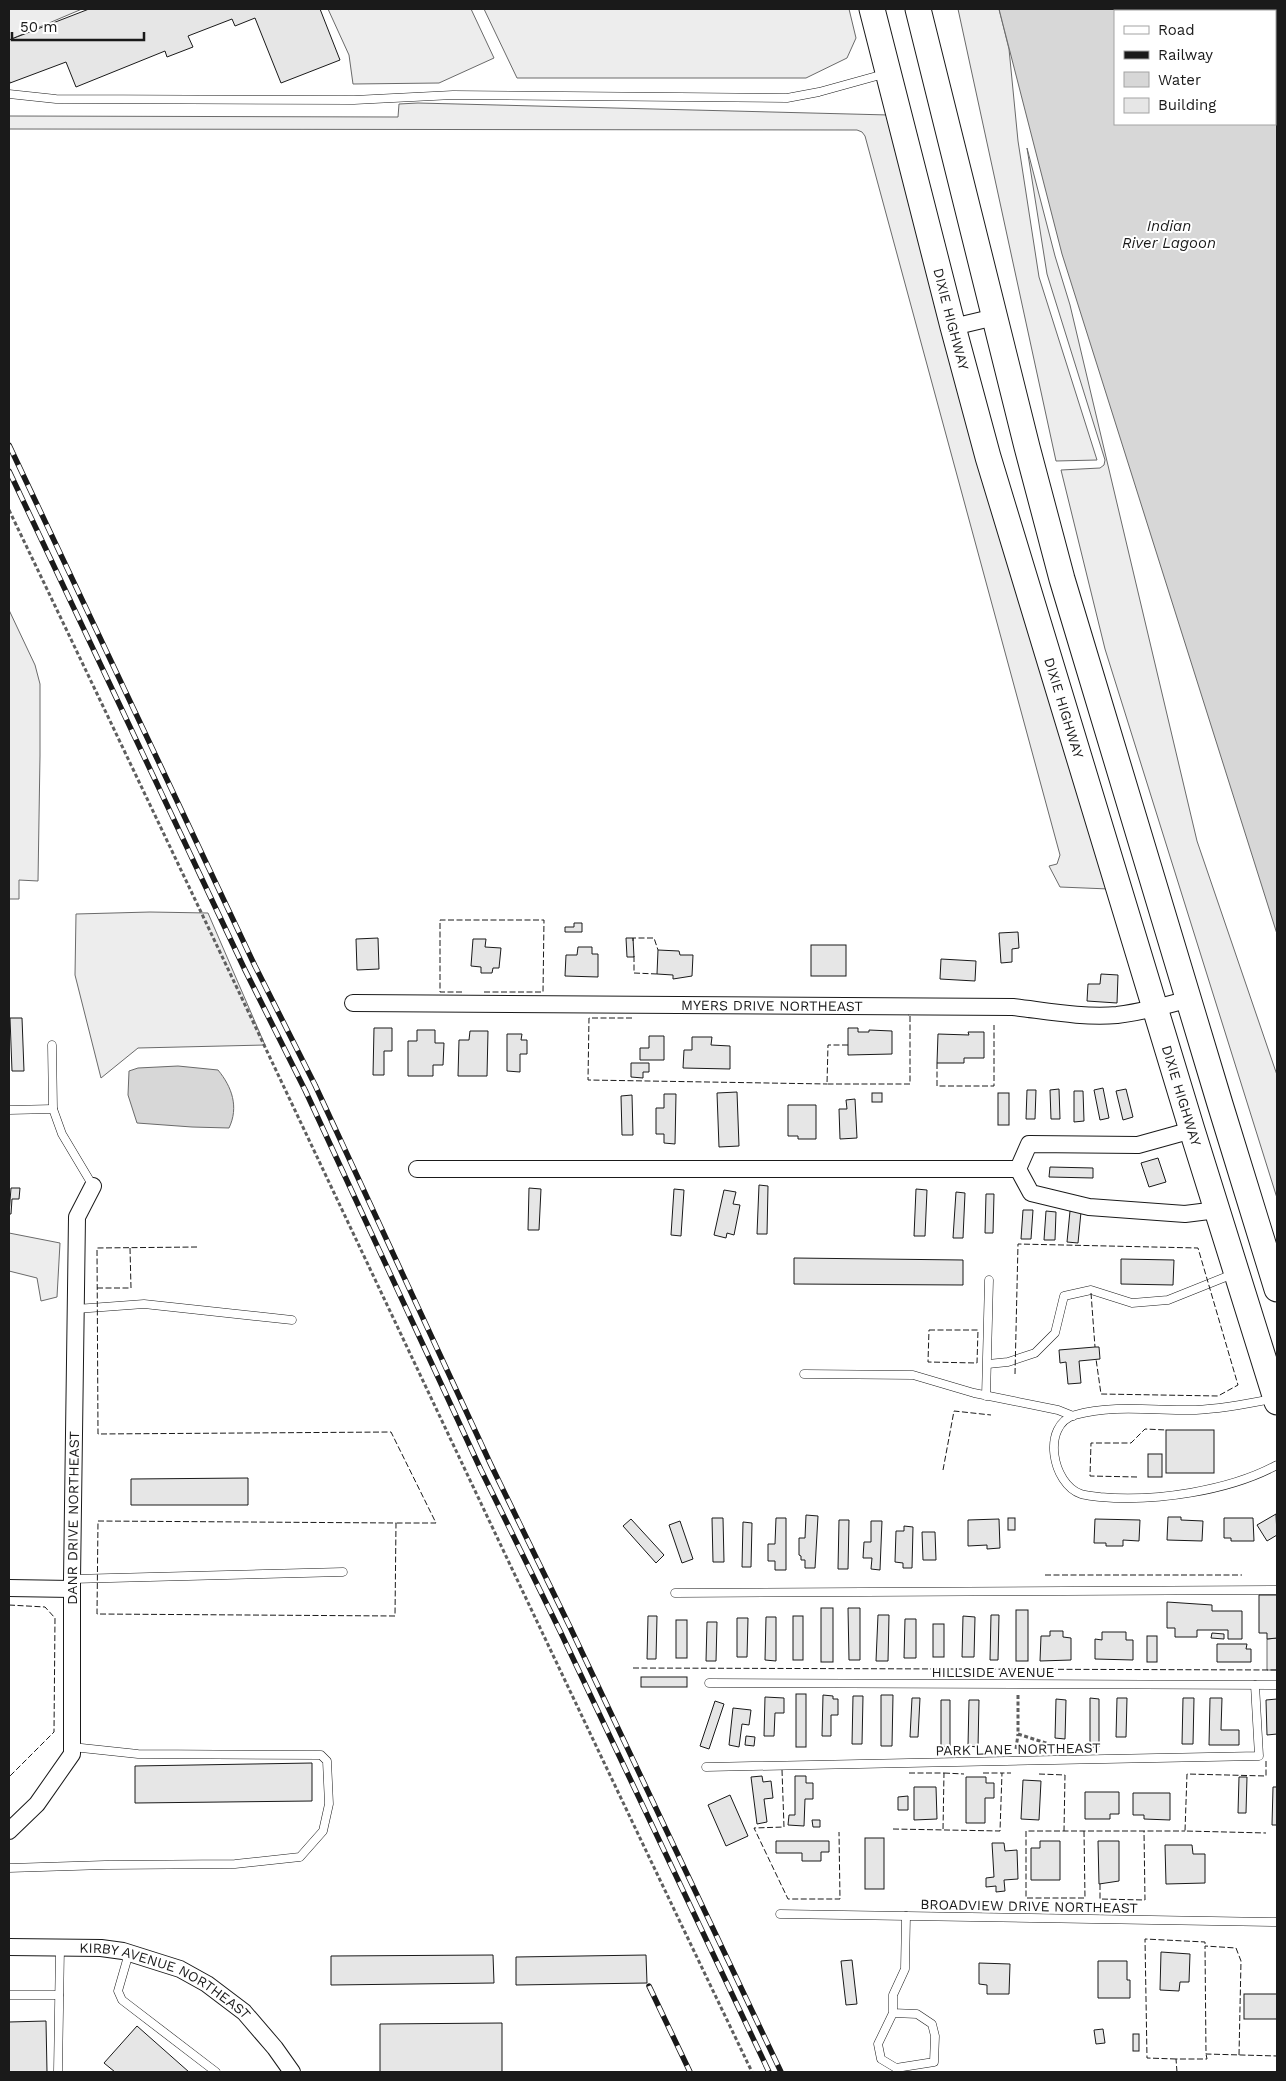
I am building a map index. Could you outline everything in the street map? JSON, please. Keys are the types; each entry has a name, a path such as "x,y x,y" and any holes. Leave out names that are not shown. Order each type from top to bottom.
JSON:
{"main road":[{"name":"DIXIE HIGHWAY","path":"872,9 953,327 1024,579 1192,1130 1277,1399"},
{"path":"918,9 1027,447 1062,579 1277,1289"}],"street":[{"path":"953,327 996,317"},
{"name":"MYERS DRIVE NORTHEAST","path":"353,1003 1013,1007 1089,1016 1116,1015 1155,1008 1189,999"},
{"path":"1018,1169 1029,1144 1138,1145 1192,1130"},
{"path":"417,1169 1018,1169"},
{"path":"1018,1169 1030,1193 1089,1207 1185,1214 1217,1210"},
{"name":"DANR DRIVE NORTHEAST","path":"9,1831 37,1804 72,1754 72,1584 77,1218 93,1186"},
{"path":"9,1588 72,1584"},
{"name":"KIRBY AVENUE NORTHEAST","path":"9,1947 101,1948 129,1953 180,1969 207,1984 244,2012 276,2048 292,2072"}],"lane":[{"path":"9,94 66,99 354,100 453,96 787,98 819,92 888,72"},
{"path":"52,1045 53,1109 62,1134 93,1186"},
{"path":"9,1110 53,1109"},
{"path":"988,1364 1008,1362 1035,1354 1055,1333 1064,1296 1091,1290 1132,1303 1168,1300 1237,1272"},
{"path":"986,1396 989,1280"},
{"path":"76,1309 144,1304 292,1320"},
{"path":"804,1374 914,1375 986,1396 1058,1410 1073,1416"},
{"path":"1277,1399 1199,1410 1104,1410 1073,1416 1061,1425 1054,1442 1054,1455 1059,1473 1065,1484 1082,1495 1128,1500 1198,1491 1256,1476 1277,1464"},
{"path":"72,1584 343,1572"},
{"path":"675,1593 1277,1590"},
{"name":"HILLSIDE AVENUE","path":"709,1683 1277,1685"},
{"name":"PARK LANE NORTHEAST","path":"706,1767 1259,1756 1254,1685"},
{"path":"9,1868 235,1864 300,1857 323,1830 329,1804 327,1761 321,1755 138,1754 72,1748"},
{"name":"BROADVIEW DRIVE NORTHEAST","path":"780,1914 1277,1922"},
{"path":"893,2013 917,2014 932,2024 935,2036 934,2062 896,2068 881,2059 878,2044 893,2013 893,1995 905,1969 906,1916"},
{"path":"58,2072 60,1948"},
{"path":"129,1953 118,1991 122,2000 216,2072"},
{"path":"9,1995 59,1995"}],"path":[{"path":"9,510 418,1368 539,1629 752,2072"},
{"path":"1018,1684 1018,1734 1058,1747"}],"shaded area":[{"path":"9,9 82,9 9,40"},
{"path":"328,9 471,9 494,58 439,83 353,84 349,55"},
{"path":"484,9 849,9 856,38 847,58 806,78 517,78"},
{"path":"958,9 999,9 1009,49 1018,141 1039,277 1097,460 1056,461"},
{"path":"399,104 889,115 1109,889 1060,887 1049,866 1057,864 1060,855 865,136 862,132 857,130 9,129 9,116 398,117"},
{"path":"1027,148 1055,256 1070,305 1197,841 1277,1075 1277,1198 1105,649 1061,470 1100,468 1104,465 1105,460 1047,274"},
{"path":"9,610 35,665 40,684 38,881 19,880 19,899 9,899"},
{"path":"208,913 265,1045 138,1048 101,1078 75,975 76,914"},
{"path":"9,1233 60,1243 57,1297 41,1301 37,1278 9,1271"},
{"path":"1277,1638 1277,1670 1267,1670 1267,1639"}],"water":[{"name":"Indian River Lagoon","path":"999,9 1277,9 1277,934 1062,254"},
{"path":"178,1066 218,1070 227,1083 234,1105 229,1128 137,1123 128,1095 129,1071 138,1068"}],"building":[{"path":"89,9 320,9 340,60 281,83 255,18 235,26 232,19 188,36 193,47 167,57 165,51 76,87 66,62 10,83 9,40"},
{"path":"574,923 582,923 582,932 565,932 565,927 574,927"},
{"path":"1018,932 1019,948 1012,949 1012,962 1001,963 999,933"},
{"path":"378,938 379,969 357,970 356,939"},
{"path":"626,938 633,938 634,957 627,957"},
{"path":"473,939 486,939 485,947 501,948 499,968 493,968 492,973 481,973 481,967 471,966"},
{"path":"811,945 846,945 846,976 811,976"},
{"path":"578,947 592,947 592,954 598,954 598,977 565,976 566,955 577,955"},
{"path":"658,950 679,951 680,955 693,955 692,976 673,979 673,975 657,974"},
{"path":"941,959 976,961 975,981 940,979"},
{"path":"1101,974 1118,975 1117,1003 1087,1001 1088,984 1100,984"},
{"path":"10,1018 22,1018 24,1071 12,1071"},
{"path":"374,1028 392,1028 392,1051 384,1051 384,1075 373,1075"},
{"path":"848,1028 858,1028 858,1032 869,1032 869,1030 892,1031 892,1054 848,1055"},
{"path":"417,1030 435,1030 435,1043 444,1043 443,1065 433,1065 433,1076 408,1076 408,1041 417,1041"},
{"path":"470,1031 488,1031 487,1076 458,1076 459,1040 469,1040"},
{"path":"968,1032 984,1032 984,1058 964,1058 964,1063 937,1063 938,1034 969,1035"},
{"path":"507,1034 522,1034 521,1040 527,1040 527,1054 520,1054 520,1072 507,1071"},
{"path":"649,1036 664,1036 664,1060 640,1060 640,1048 649,1048"},
{"path":"692,1037 712,1037 711,1045 730,1046 730,1069 683,1068 684,1050 692,1050"},
{"path":"631,1063 649,1063 649,1072 643,1072 643,1078 631,1077"},
{"path":"1103,1088 1109,1118 1100,1120 1094,1090"},
{"path":"1059,1089 1060,1119 1051,1119 1050,1090"},
{"path":"1126,1089 1133,1117 1123,1120 1116,1091"},
{"path":"1027,1090 1036,1090 1035,1119 1026,1119"},
{"path":"1074,1091 1083,1091 1084,1121 1074,1122"},
{"path":"737,1092 739,1146 719,1147 717,1093"},
{"path":"872,1093 882,1093 882,1102 872,1102"},
{"path":"998,1093 1009,1093 1009,1125 998,1125"},
{"path":"664,1094 676,1094 675,1144 664,1143 664,1134 656,1134 656,1108 664,1108"},
{"path":"632,1095 633,1135 622,1135 621,1096"},
{"path":"855,1099 857,1138 840,1139 839,1109 847,1109 846,1100"},
{"path":"788,1105 816,1105 816,1139 798,1139 798,1136 788,1136"},
{"path":"1158,1158 1166,1182 1149,1187 1141,1163"},
{"path":"1050,1167 1093,1168 1093,1178 1049,1177"},
{"path":"759,1185 768,1186 767,1234 757,1234"},
{"path":"11,1188 20,1188 19,1199 12,1199 11,1214 9,1214"},
{"path":"529,1188 541,1189 539,1230 528,1230"},
{"path":"674,1189 684,1190 681,1236 671,1235"},
{"path":"916,1189 927,1190 925,1236 914,1236"},
{"path":"724,1190 736,1192 733,1204 740,1205 734,1235 727,1233 726,1238 714,1235"},
{"path":"956,1192 965,1193 963,1238 953,1238"},
{"path":"986,1194 994,1194 993,1233 985,1233"},
{"path":"1023,1210 1033,1210 1031,1239 1021,1239"},
{"path":"1046,1211 1056,1212 1055,1240 1044,1240"},
{"path":"1070,1211 1081,1212 1078,1243 1067,1242"},
{"path":"794,1258 963,1260 963,1285 794,1284"},
{"path":"1121,1259 1174,1260 1173,1285 1121,1284"},
{"path":"1099,1347 1100,1359 1079,1361 1081,1383 1068,1384 1066,1362 1060,1363 1059,1350"},
{"path":"1166,1430 1214,1430 1214,1473 1166,1473"},
{"path":"1148,1454 1162,1454 1162,1477 1148,1477"},
{"path":"248,1478 248,1505 131,1505 131,1479"},
{"path":"1276,1514 1277,1535 1267,1541 1257,1525"},
{"path":"806,1515 818,1516 815,1568 805,1568 805,1560 801,1560 799,1555 799,1538 805,1538"},
{"path":"1168,1517 1181,1517 1181,1520 1203,1521 1202,1541 1167,1540"},
{"path":"712,1518 723,1518 724,1562 713,1562"},
{"path":"776,1518 786,1518 786,1570 775,1570 775,1561 768,1561 768,1544 775,1544"},
{"path":"1008,1518 1015,1518 1015,1530 1008,1530"},
{"path":"1224,1518 1253,1518 1254,1541 1231,1541 1231,1538 1224,1538"},
{"path":"631,1519 664,1555 656,1563 623,1526"},
{"path":"999,1519 1000,1548 987,1549 987,1545 968,1546 968,1520"},
{"path":"1095,1519 1140,1520 1139,1541 1123,1540 1123,1546 1106,1546 1106,1543 1094,1543"},
{"path":"839,1520 849,1520 848,1569 838,1569"},
{"path":"680,1521 693,1559 682,1563 669,1525"},
{"path":"871,1521 882,1521 880,1570 871,1569 872,1558 863,1558 864,1542 871,1542"},
{"path":"743,1522 752,1523 751,1567 742,1567"},
{"path":"904,1526 913,1527 912,1568 903,1568 903,1563 895,1562 896,1531 904,1531"},
{"path":"922,1532 935,1532 936,1560 923,1560"},
{"path":"1259,1595 1277,1595 1277,1638 1267,1639 1267,1633 1259,1633"},
{"path":"1167,1602 1212,1605 1212,1611 1242,1611 1242,1639 1228,1639 1228,1630 1197,1630 1197,1637 1175,1637 1175,1628 1167,1628"},
{"path":"821,1608 833,1608 833,1662 821,1662"},
{"path":"848,1608 860,1608 860,1660 849,1660"},
{"path":"1016,1610 1028,1610 1028,1661 1016,1661"},
{"path":"878,1615 889,1615 888,1661 876,1661"},
{"path":"991,1615 999,1615 998,1660 990,1660"},
{"path":"648,1616 657,1616 656,1659 647,1659"},
{"path":"793,1616 803,1616 803,1660 793,1660"},
{"path":"963,1616 975,1617 974,1657 962,1657"},
{"path":"766,1617 776,1617 776,1661 765,1660"},
{"path":"737,1618 748,1618 747,1657 737,1657"},
{"path":"905,1619 916,1619 916,1658 904,1658"},
{"path":"676,1620 687,1620 687,1658 676,1658"},
{"path":"707,1622 717,1622 716,1661 706,1661"},
{"path":"933,1624 944,1624 944,1657 933,1657"},
{"path":"1050,1631 1063,1631 1063,1637 1071,1638 1071,1660 1040,1661 1041,1636 1050,1636"},
{"path":"1102,1632 1126,1632 1126,1640 1133,1640 1133,1660 1095,1659 1095,1639 1102,1640"},
{"path":"1212,1633 1224,1634 1224,1639 1211,1638"},
{"path":"1147,1636 1157,1636 1157,1662 1147,1662"},
{"path":"1217,1644 1247,1644 1246,1649 1251,1649 1251,1662 1217,1662"},
{"path":"641,1677 687,1677 687,1687 641,1687"},
{"path":"796,1694 806,1694 806,1747 796,1747"},
{"path":"823,1695 833,1696 833,1699 838,1699 838,1715 831,1715 831,1736 822,1736"},
{"path":"881,1695 893,1695 892,1746 881,1746"},
{"path":"853,1696 863,1696 862,1744 852,1744"},
{"path":"765,1697 784,1698 784,1713 775,1713 774,1736 764,1736"},
{"path":"912,1698 920,1698 918,1737 910,1737"},
{"path":"1090,1698 1099,1699 1099,1747 1090,1747"},
{"path":"1117,1698 1127,1698 1126,1737 1116,1737"},
{"path":"1183,1698 1194,1698 1193,1744 1182,1744"},
{"path":"1210,1698 1222,1698 1221,1730 1239,1730 1239,1745 1209,1745"},
{"path":"1056,1699 1066,1700 1065,1739 1055,1738"},
{"path":"1277,1699 1277,1734 1267,1735 1266,1700"},
{"path":"941,1700 950,1700 950,1746 941,1747"},
{"path":"969,1700 979,1700 978,1747 968,1746"},
{"path":"715,1701 724,1704 709,1749 700,1746"},
{"path":"733,1708 751,1710 749,1725 742,1724 739,1747 729,1745"},
{"path":"746,1736 755,1737 754,1746 745,1745"},
{"path":"312,1763 312,1801 135,1803 135,1766"},
{"path":"762,1776 763,1782 771,1781 773,1798 764,1799 767,1822 757,1824 751,1777"},
{"path":"795,1776 806,1776 806,1783 813,1783 813,1799 805,1799 804,1826 788,1825 789,1815 795,1815"},
{"path":"966,1777 986,1777 986,1783 994,1783 994,1798 985,1798 985,1823 966,1823"},
{"path":"1239,1777 1247,1777 1246,1813 1238,1813"},
{"path":"1023,1780 1041,1781 1039,1820 1021,1819"},
{"path":"914,1787 936,1787 937,1819 914,1820"},
{"path":"1273,1787 1277,1787 1277,1825 1272,1825"},
{"path":"1085,1792 1119,1792 1119,1814 1110,1814 1110,1819 1085,1819"},
{"path":"1133,1793 1170,1793 1170,1820 1144,1819 1144,1815 1133,1815"},
{"path":"730,1795 748,1836 726,1846 708,1805"},
{"path":"908,1796 908,1810 898,1810 898,1797"},
{"path":"812,1820 820,1820 820,1827 813,1827"},
{"path":"865,1838 884,1838 884,1889 865,1889"},
{"path":"776,1841 829,1841 829,1852 821,1852 821,1861 802,1861 802,1853 776,1853"},
{"path":"1040,1841 1060,1841 1060,1880 1031,1880 1031,1848 1040,1848"},
{"path":"1098,1841 1119,1841 1119,1881 1099,1884"},
{"path":"992,1843 1004,1843 1005,1851 1017,1850 1018,1879 1004,1880 1005,1891 996,1892 996,1886 986,1887 986,1878 994,1877"},
{"path":"1165,1845 1192,1845 1193,1854 1205,1854 1205,1883 1166,1884"},
{"path":"1161,1952 1190,1954 1189,1982 1180,1982 1179,1991 1160,1990"},
{"path":"493,1955 494,1983 331,1985 331,1956"},
{"path":"646,1955 647,1983 516,1985 516,1957"},
{"path":"852,1960 857,2004 846,2005 841,1961"},
{"path":"1098,1961 1127,1961 1127,1980 1130,1980 1130,1998 1098,1998"},
{"path":"979,1963 1010,1964 1009,1994 987,1994 987,1985 979,1984"},
{"path":"1244,1994 1277,1994 1277,2019 1244,2019"},
{"path":"46,2021 47,2072 9,2072 9,2022"},
{"path":"502,2023 502,2072 380,2072 380,2024"},
{"path":"137,2026 189,2072 115,2072 104,2063"},
{"path":"1103,2029 1105,2043 1096,2044 1094,2030"},
{"path":"1133,2034 1139,2034 1139,2051 1133,2051"}],"railway":[{"path":"9,445 255,966 315,1085 491,1465 781,2072"},
{"path":"9,471 245,970 305,1090 481,1470 560,1631 769,2072"},
{"path":"649,1986 690,2072"}],"fence":[{"path":"462,992 440,992 440,920 544,920 543,992 482,992"},
{"path":"633,941 633,938 654,938 658,950"},
{"path":"634,956 634,973 657,974"},
{"path":"848,1045 828,1045 827,1084 910,1084 910,1015 908,1015"},
{"path":"632,1018 589,1018 588,1080 827,1084"},
{"path":"937,1063 937,1086 994,1086 994,1025"},
{"path":"1015,1374 1018,1244 1198,1248 1238,1385 1218,1396 1101,1394 1096,1359"},
{"path":"197,1247 97,1248 98,1434 391,1432 436,1523 396,1523"},
{"path":"97,1288 131,1288 130,1248"},
{"path":"1091,1293 1095,1347"},
{"path":"929,1330 978,1330 977,1363 928,1362 929,1330"},
{"path":"943,1470 954,1411 991,1415"},
{"path":"1137,1477 1090,1476 1091,1443 1131,1443 1145,1429 1166,1430"},
{"path":"98,1521 396,1523 395,1616 97,1614 98,1521"},
{"path":"1045,1575 1242,1575"},
{"path":"9,1605 45,1607 55,1618 54,1732 9,1777"},
{"path":"633,1668 1277,1670"},
{"path":"1266,1761 1266,1776 1187,1774 1185,1831 1266,1833"},
{"path":"782,1770 784,1827 754,1828 788,1899 840,1899 839,1832"},
{"path":"909,1773 944,1773 943,1830"},
{"path":"944,1773 964,1774"},
{"path":"983,1773 1002,1773"},
{"path":"893,1829 1000,1831 1002,1773 1011,1773"},
{"path":"1039,1774 1065,1775 1064,1831"},
{"path":"1084,1831 1085,1898 1026,1898 1026,1831 1046,1831 1106,1831 1185,1831"},
{"path":"1100,1884 1100,1899 1145,1900 1144,1831"},
{"path":"1176,2059 1147,2058 1145,1939 1205,1942 1205,1946"},
{"path":"1239,2055 1241,1961 1236,1948 1205,1946 1206,2054 1277,2056"},
{"path":"1177,2072 1176,2059 1207,2059 1206,2054"}]}
